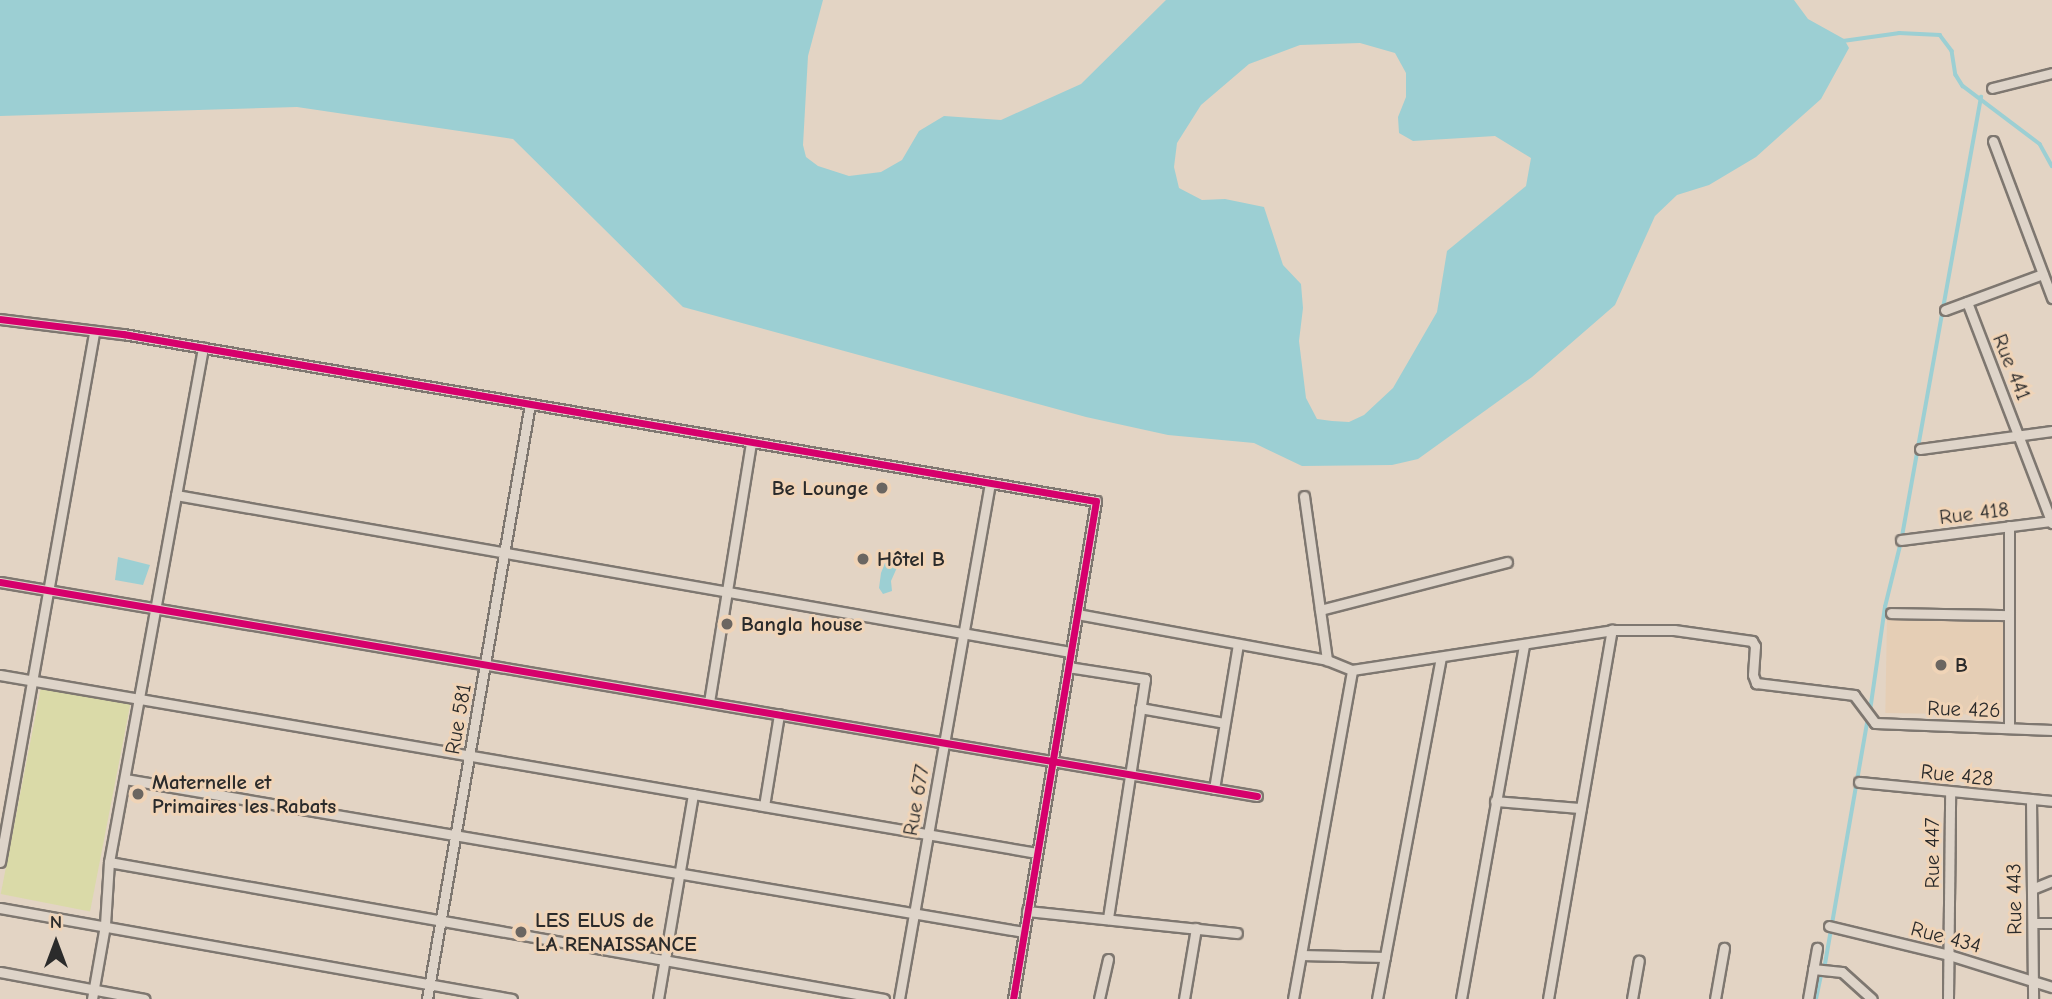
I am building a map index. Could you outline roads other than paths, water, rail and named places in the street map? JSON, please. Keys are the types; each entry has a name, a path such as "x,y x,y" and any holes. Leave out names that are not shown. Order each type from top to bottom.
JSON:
{"street":[{"path":"1992,88 2052,73"},
{"path":"1993,141 2052,298"},
{"path":"1945,310 2043,274"},
{"name":"Rue 441","path":"1967,302 2052,522"},
{"path":"0,319 94,333 123,334 1096,501 1013,999"},
{"path":"0,862 94,333"},
{"path":"93,995 105,925 109,862 203,348"},
{"name":"Rue 581","path":"427,999 530,404"},
{"path":"1920,449 2052,432"},
{"path":"709,702 751,442"},
{"name":"Rue 677","path":"899,999 990,483"},
{"path":"176,495 1070,652"},
{"path":"1304,496 1327,660"},
{"name":"Rue 418","path":"1901,540 2052,522"},
{"path":"2009,526 2009,728"},
{"path":"1320,610 1507,562"},
{"path":"0,582 1257,796"},
{"path":"1891,613 2009,615"},
{"path":"1077,614 1327,660 1352,670 1524,646 1612,630 1548,999"},
{"name":"Rue 426","path":"1612,630 1674,630 1752,641 1755,646 1753,675 1756,682 1854,695 1874,723 2052,730"},
{"path":"1214,789 1238,644"},
{"path":"1461,999 1524,646"},
{"path":"1377,999 1441,657"},
{"path":"1068,667 1145,679 1108,919"},
{"path":"1293,999 1352,670"},
{"path":"0,675 1037,853"},
{"path":"1140,708 1224,723"},
{"path":"764,806 779,714"},
{"path":"125,779 1024,932"},
{"name":"Rue 428","path":"1859,782 2052,801"},
{"name":"Rue 447","path":"1948,999 1950,792"},
{"path":"658,999 693,794"},
{"name":"Rue 443","path":"2031,799 2033,999"},
{"path":"1495,801 1581,808"},
{"path":"109,862 884,999"},
{"path":"2032,889 2052,881"},
{"path":"0,908 512,999"},
{"path":"1027,911 1237,933"},
{"path":"2033,923 2052,923"},
{"name":"Rue 434","path":"1829,926 1949,955 2052,987"},
{"path":"1184,999 1196,928"},
{"path":"1715,999 1724,948"},
{"path":"1808,999 1817,948"},
{"path":"1301,955 1385,957"},
{"path":"1099,999 1108,959"},
{"path":"1632,999 1639,961"},
{"path":"1813,970 1842,972 1872,999"},
{"path":"0,972 93,995 144,999"}],"water":[{"path":"0,0 823,0 808,56 803,145 806,157 818,166 849,176 881,172 902,160 919,131 944,116 1001,120 1081,84 1166,0 1794,0 1808,19 1844,39 1849,48 1821,99 1756,157 1709,185 1677,195 1655,216 1615,305 1532,377 1418,459 1392,465 1302,466 1254,443 1168,435 1086,417 683,307 513,139 297,107 0,116","holes":["1360,43 1395,53 1406,73 1406,97 1398,117 1399,133 1413,141 1495,136 1531,158 1526,186 1447,251 1437,312 1393,388 1364,415 1349,422 1317,419 1306,398 1299,341 1303,308 1301,284 1283,265 1264,207 1225,199 1202,200 1179,188 1174,167 1177,143 1201,105 1249,64 1300,45"]},
{"path":"118,557 150,565 143,585 115,580"},
{"path":"893,560 899,563 891,581 892,591 883,594 879,588 881,573 885,563"}],"waterway":[{"path":"1843,41 1899,33 1940,35 1952,51 1956,75 1963,86 2040,144 2052,166"},
{"path":"1870,711 1885,607 1901,542 1981,97"},
{"path":"1825,964 1868,718"},
{"path":"1816,999 1821,976"}],"place":[{"name":"Be Lounge","path":"882,488"},
{"name":"Hôtel B","path":"863,559"},
{"name":"Bangla house","path":"727,624"},
{"name":"B","path":"1941,665"},
{"name":"Maternelle et Primaires les Rabats","path":"138,794"},
{"name":"LES ELUS de LA RENAISSANCE","path":"521,932"}]}
